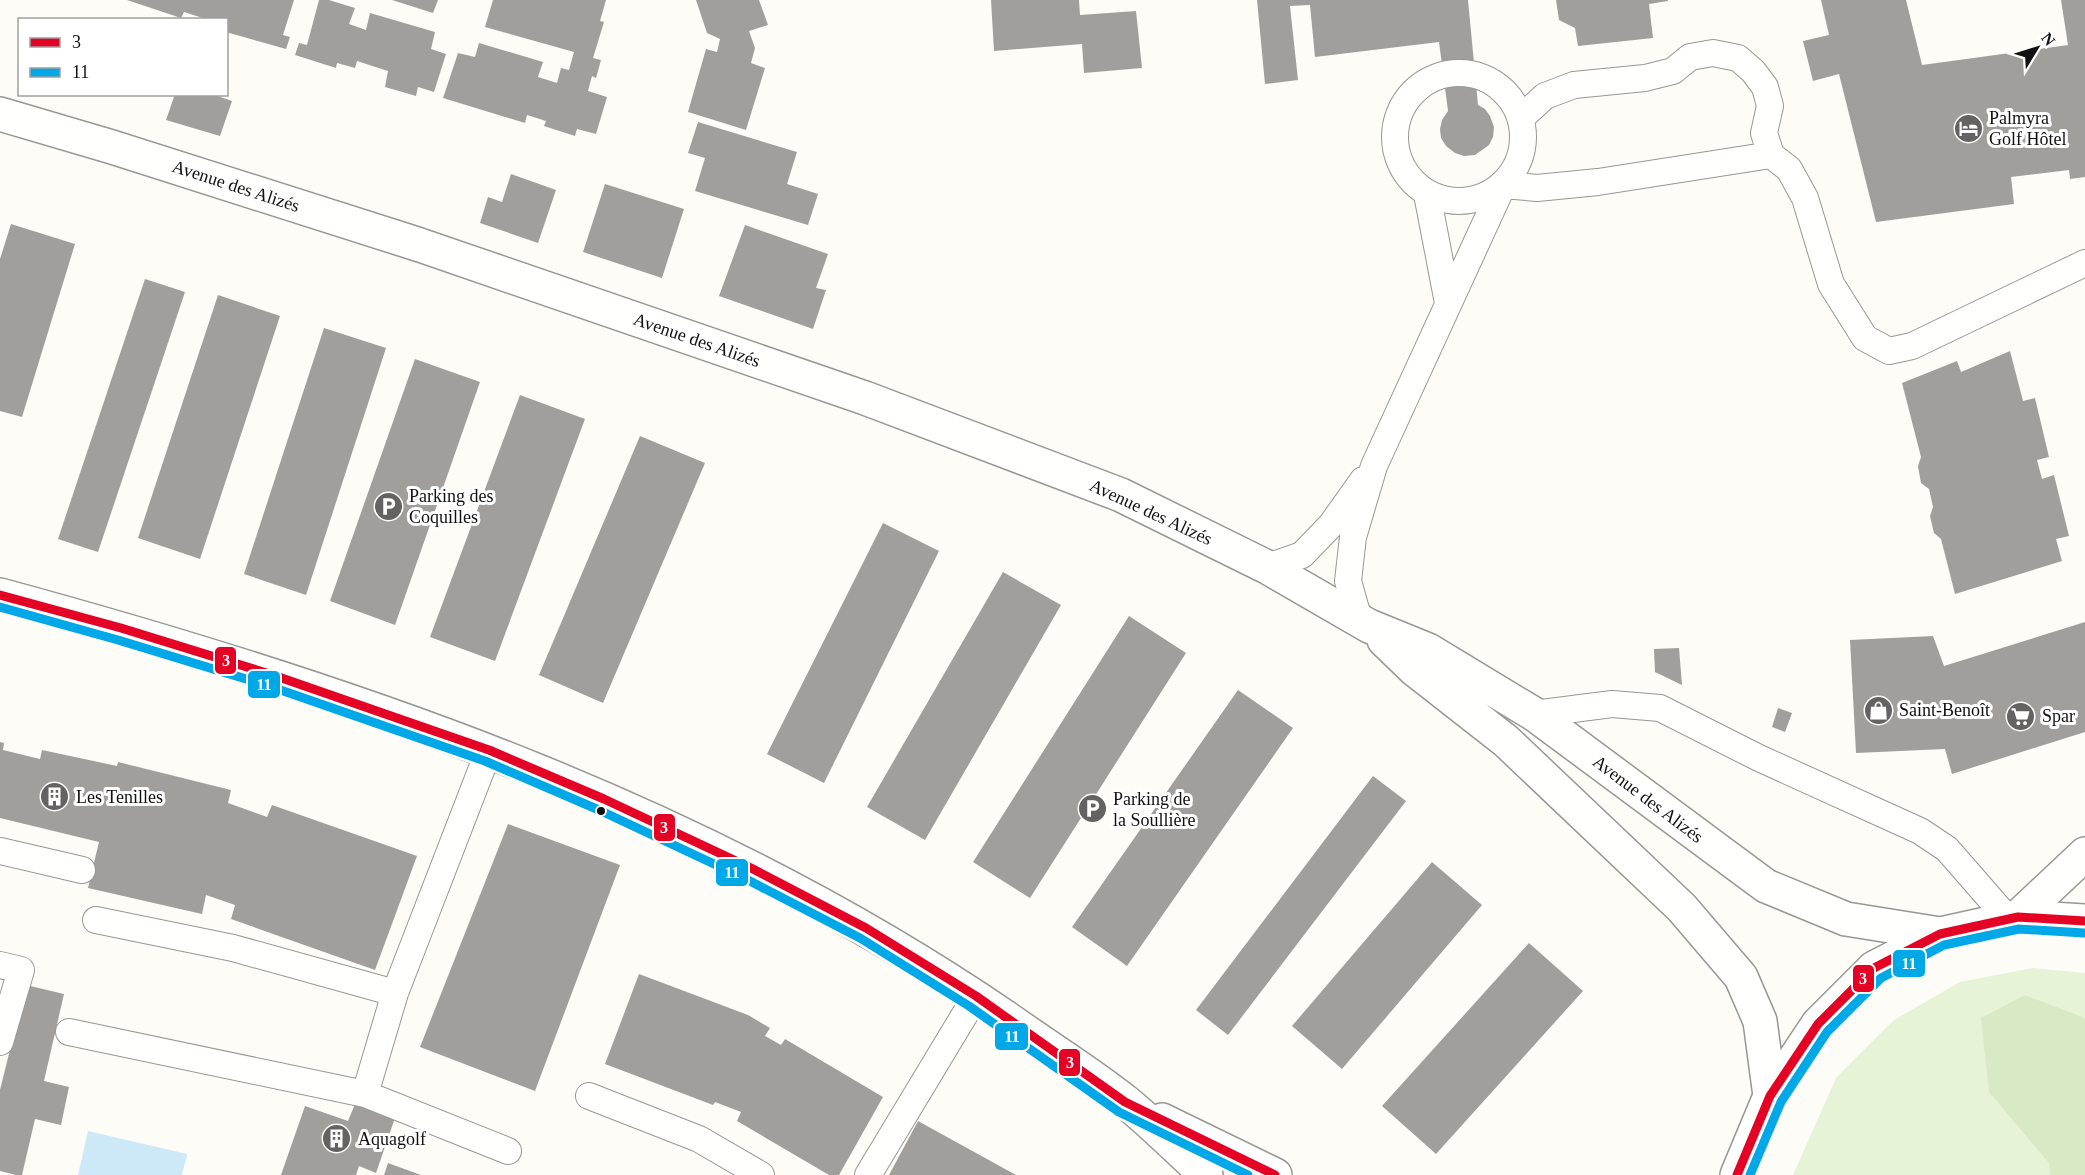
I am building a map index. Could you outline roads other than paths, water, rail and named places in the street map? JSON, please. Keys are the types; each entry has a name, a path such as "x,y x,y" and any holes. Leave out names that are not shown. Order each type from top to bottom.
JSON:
{"street":[{"name":"Avenue des Alizés","path":"0,114 112,147 420,245 865,398 1121,495 1267,567 1364,623 1428,650 1534,714 1766,886 1846,919 1940,934"},
{"path":"0,595 121,628 251,668 489,750 604,799 751,868 866,928 976,996 1125,1102 1206,1175"},
{"name":"Avenue des Alizés","path":"1364,623 1414,669 1506,741 1682,908 1741,977 1760,1021 1770,1096"},
{"path":"2013,918 2085,854"},
{"path":"1737,1175 1770,1096 1818,1024 1874,968 1940,934 2013,918 2085,921"},
{"path":"1125,1102 1275,1175"}],"lane":[{"path":"1521,118 1545,96 1574,85 1645,78 1673,71 1690,57 1713,53 1738,58 1753,70 1765,87 1770,106 1764,133 1771,155 1789,169 1805,198 1831,284 1865,338 1889,351 1912,346 2085,263"},
{"path":"1364,623 1348,581 1353,537 1374,465 1503,185 1517,167 1521,153 1523,131 1521,118 1511,98 1484,77 1459,72 1437,76 1417,87 1401,106 1397,118 1394,139 1396,151 1404,172 1427,194 1454,202 1485,196 1503,185 1537,189 1598,182 1771,155"},
{"path":"1427,194 1449,303"},
{"path":"1267,567 1302,555 1331,525 1374,465"},
{"path":"1534,714 1612,704 1660,708 1759,758 1920,831 1947,849 2013,918"},
{"path":"365,1094 395,993 489,750"},
{"path":"0,850 82,870"},
{"path":"96,920 233,948 395,993"},
{"path":"0,964 21,970 0,1042"},
{"path":"868,1175 976,996"},
{"path":"69,1032 365,1094 508,1152"},
{"path":"589,1096 699,1139 761,1175"}],"water":[{"path":"88,1131 187,1154 182,1175 78,1175"}],"place":[{"name":"Palmyra Golf Hôtel","path":"1968,128"},
{"name":"Parking des Coquilles","path":"388,506"},
{"name":"Saint-Benoît","path":"1878,710"},
{"name":"Spar","path":"2021,716"},
{"name":"Les Tenilles","path":"55,797"},
{"name":"Parking de la Soullière","path":"1092,809"},
{"name":"Aquagolf","path":"337,1139"}]}
